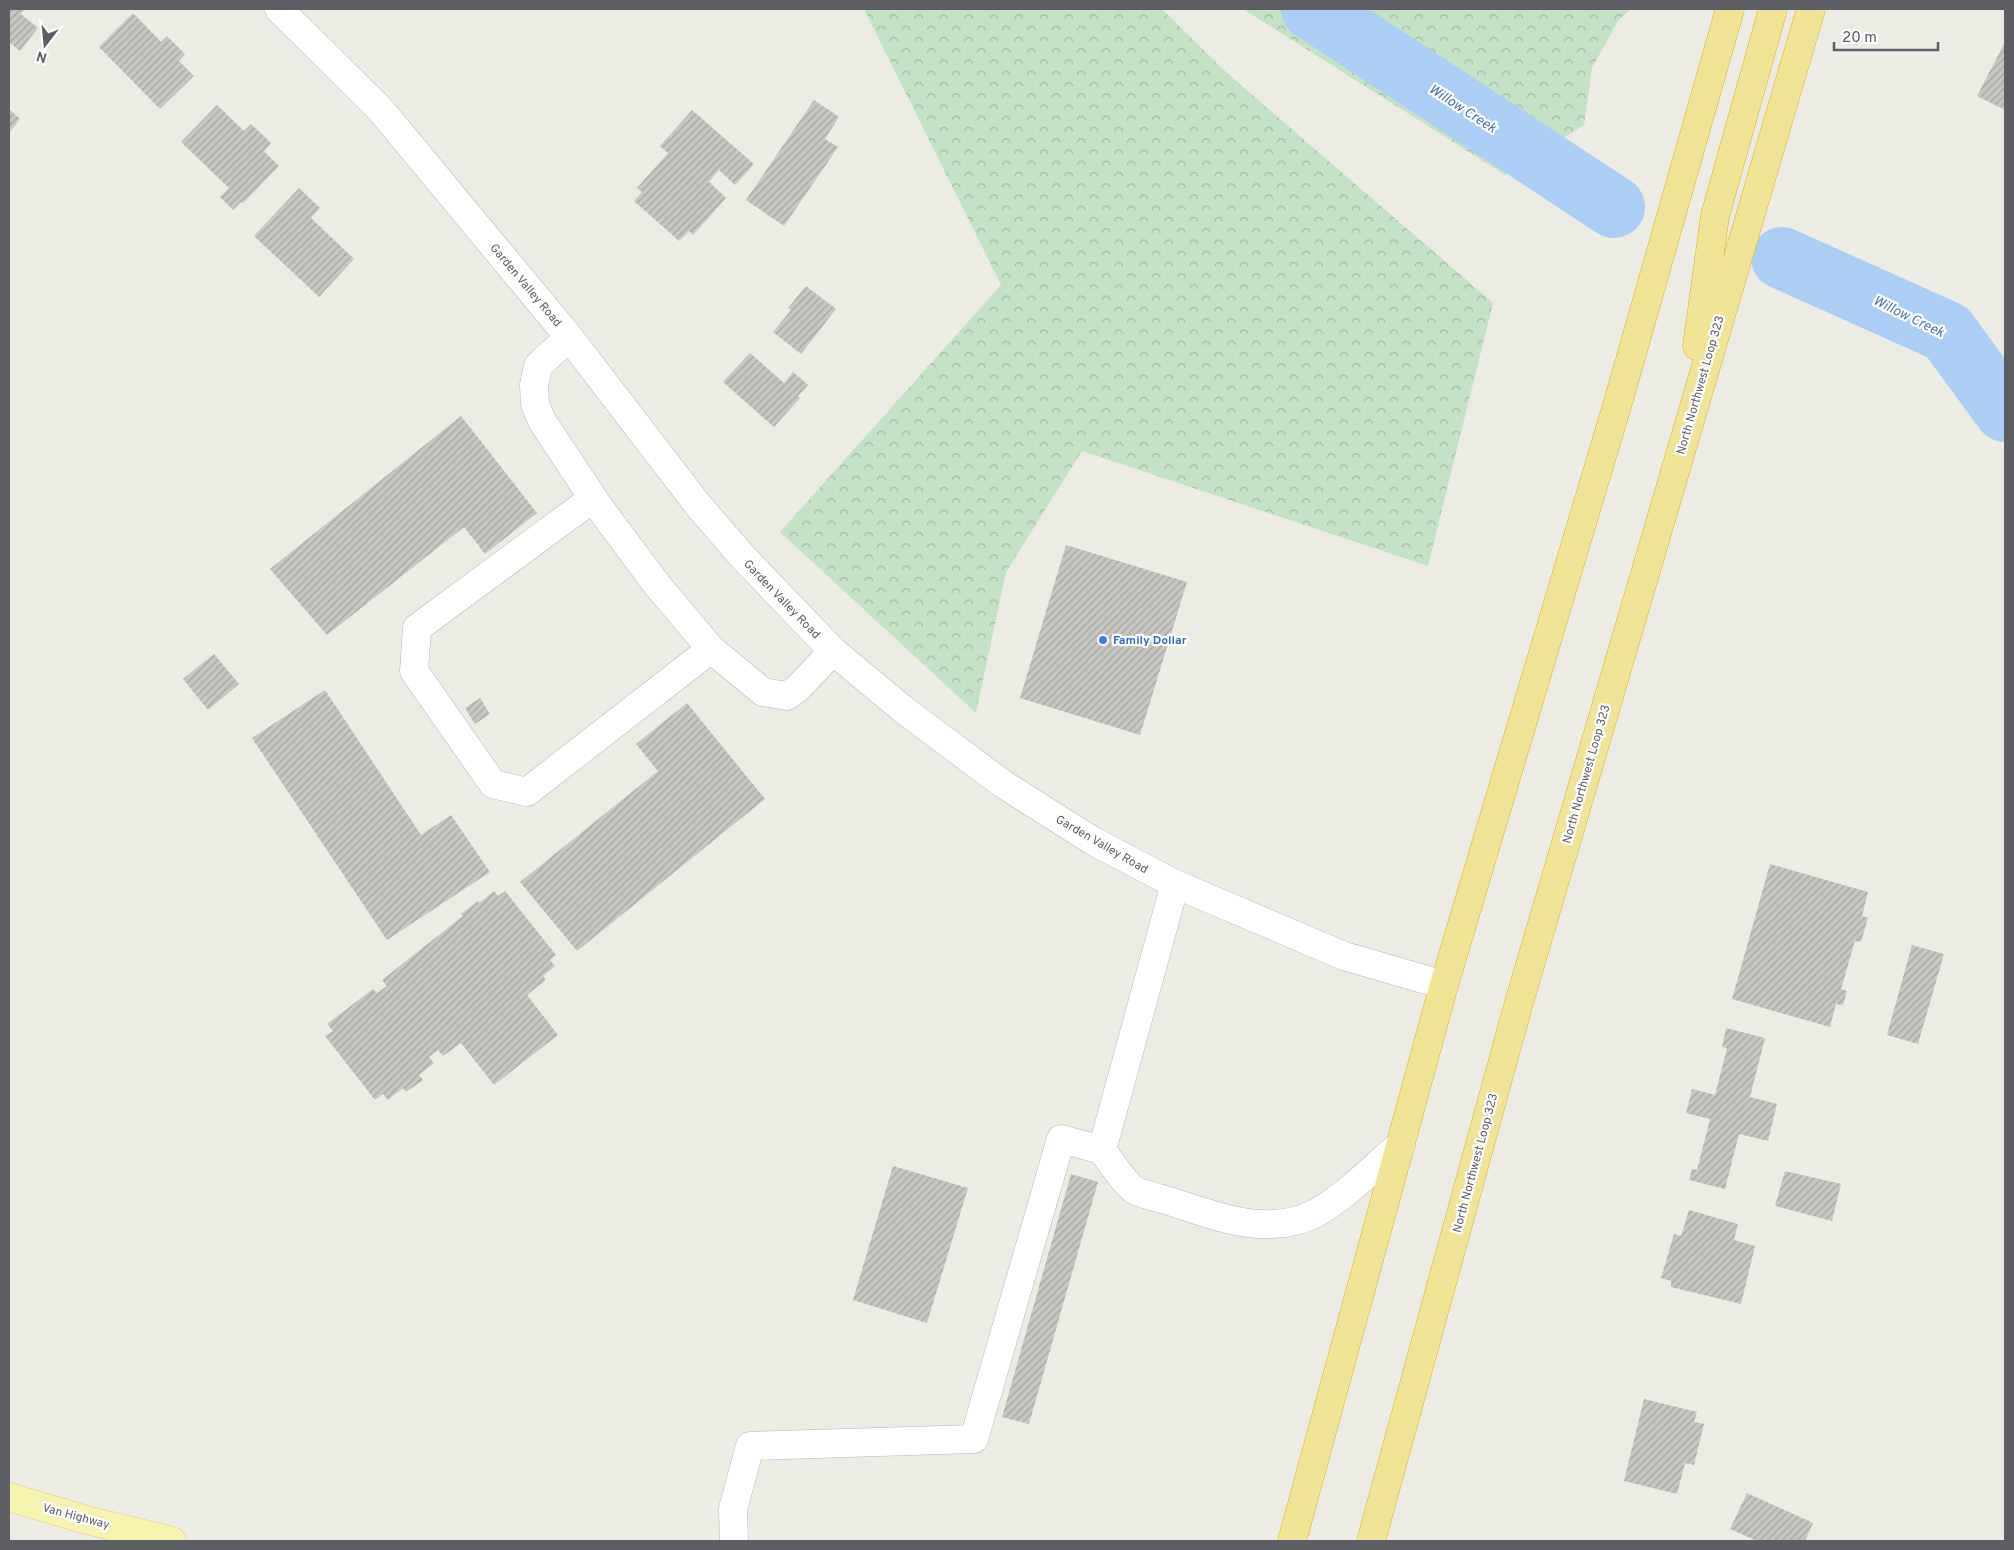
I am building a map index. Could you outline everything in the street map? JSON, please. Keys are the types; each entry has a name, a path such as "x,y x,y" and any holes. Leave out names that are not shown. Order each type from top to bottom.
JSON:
{"highway":[{"path":"1292,1541 1444,984 1619,399 1730,9"},
{"path":"1685,437 1715,216 1773,9"},
{"name":"North Northwest Loop 323","path":"1371,1541 1518,1006 1811,9"}],"main road":[{"name":"Van Highway","path":"9,1498 172,1541"}],"street":[{"name":"Garden Valley Road","path":"279,9 380,109 569,337 698,505 741,555 833,651 904,710 1003,784 1093,841 1175,884 1344,956 1444,984"},
{"path":"569,337 538,366 534,385 535,404 542,421 592,498 658,586 711,649 763,692 787,696 798,688 833,651"},
{"path":"592,498 417,628 414,671 493,784 527,792 711,649"},
{"path":"1102,1150 1175,884"},
{"path":"734,1541 733,1509 750,1446 974,1439 1061,1139 1102,1150 1134,1190 1216,1216 1245,1223 1271,1225 1295,1222 1315,1213 1332,1202 1401,1144"}],"green space":[{"path":"864,9 1162,9 1227,73 1493,303 1428,566 1082,451 1006,572 976,713 780,532 1001,285"},
{"path":"1243,9 1631,9 1618,21 1592,68 1584,125 1505,175"}],"building":[{"path":"9,9 23,9 21,14 38,28 20,51 9,42"},
{"path":"133,13 161,42 167,36 185,54 179,61 194,76 160,109 99,47"},
{"path":"2005,42 2005,110 1977,96"},
{"path":"814,100 839,117 825,139 838,147 784,226 746,200"},
{"path":"217,105 244,131 251,124 271,143 264,151 279,166 243,203 241,202 233,210 220,197 229,188 181,142"},
{"path":"9,109 20,119 9,133"},
{"path":"692,110 754,164 735,185 719,170 709,182 726,198 693,235 689,231 679,241 634,201 642,192 637,188 668,153 660,146"},
{"path":"299,188 320,208 311,218 354,259 319,297 254,236"},
{"path":"806,286 836,309 801,354 773,332 791,310 788,308"},
{"path":"750,353 784,383 793,372 808,385 798,396 800,398 774,427 723,382"},
{"path":"461,416 537,513 485,554 464,527 327,635 270,569"},
{"name":"Family Dollar","path":"1066,545 1187,582 1140,735 1020,698"},
{"path":"214,654 239,684 208,710 183,679"},
{"path":"325,690 421,835 451,815 490,872 387,940 252,738"},
{"path":"480,698 490,714 475,724 465,708"},
{"path":"687,703 765,799 577,951 520,882 658,771 636,744"},
{"path":"1770,864 1868,892 1862,916 1868,918 1861,942 1855,941 1841,989 1847,991 1843,1005 1836,1004 1830,1027 1732,999"},
{"path":"494,891 498,896 505,891 556,955 550,960 555,966 543,976 546,980 527,995 558,1035 494,1085 461,1043 443,1056 438,1050 429,1057 434,1063 419,1075 423,1080 406,1092 403,1088 388,1100 383,1094 375,1100 325,1036 333,1031 327,1024 373,989 377,993 387,986 382,980 463,916 461,914"},
{"path":"1912,945 1944,954 1918,1044 1887,1035"},
{"path":"1726,1028 1765,1038 1750,1097 1777,1104 1768,1141 1739,1134 1725,1189 1689,1180 1692,1169 1697,1170 1710,1119 1686,1113 1692,1089 1715,1095 1727,1048 1722,1047"},
{"path":"893,1166 968,1188 927,1323 853,1300"},
{"path":"1785,1171 1841,1184 1832,1221 1775,1206"},
{"path":"1071,1174 1098,1182 1029,1424 1002,1417"},
{"path":"1689,1210 1738,1224 1734,1240 1755,1246 1741,1304 1671,1287 1671,1281 1661,1278 1674,1234 1681,1236"},
{"path":"1644,1399 1697,1412 1694,1422 1704,1424 1694,1465 1685,1463 1677,1494 1624,1481"},
{"path":"1747,1493 1813,1523 1805,1541 1757,1541 1730,1529"}],"waterway":[{"name":"Willow Creek","path":"1312,9 1614,207"},
{"name":"Willow Creek","path":"1782,258 1947,332 2005,411"}],"place":[{"name":"Family Dollar","path":"1103,640"}]}
